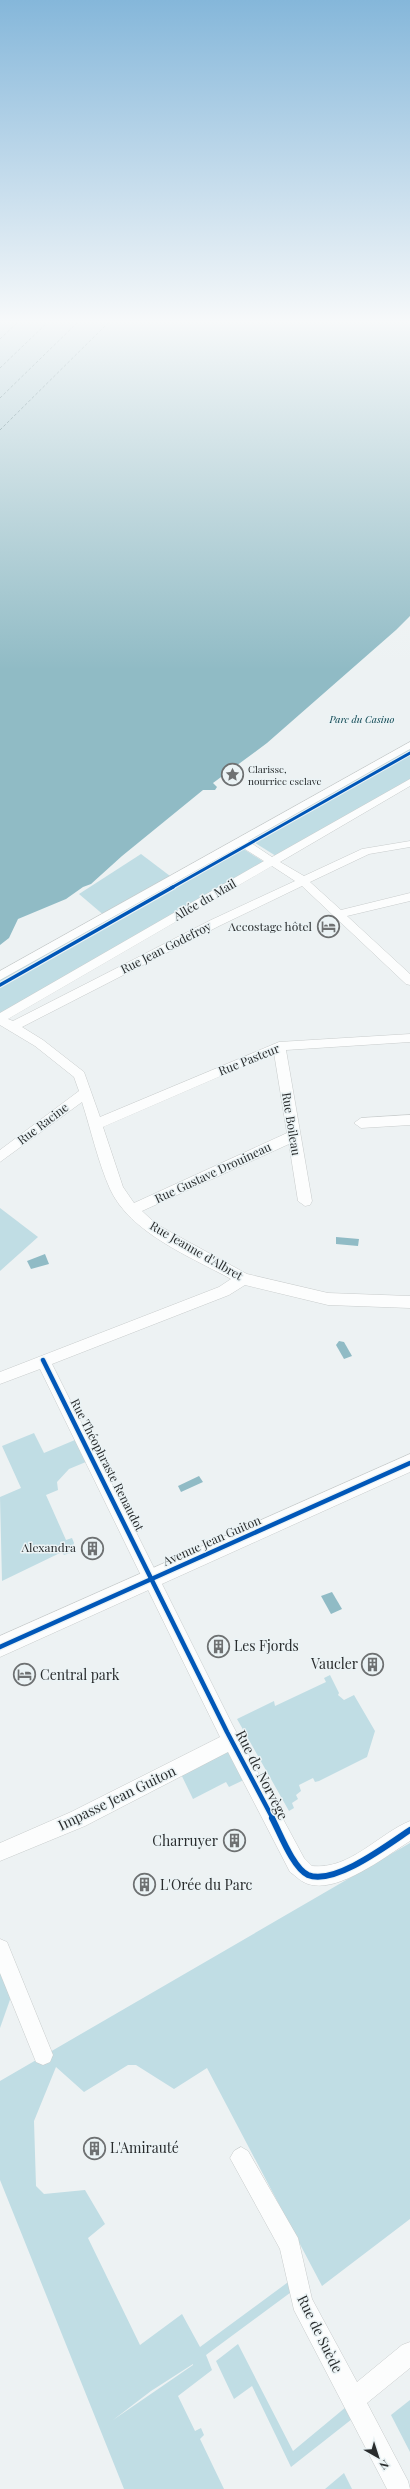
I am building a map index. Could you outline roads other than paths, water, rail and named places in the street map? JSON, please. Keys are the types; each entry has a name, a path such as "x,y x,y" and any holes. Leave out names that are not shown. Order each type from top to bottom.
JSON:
{"main road":[{"name":"Avenue Jean Guiton","path":"0,1647 410,1463"}],"street":[{"path":"0,976 410,745"},
{"name":"Allée du Mail","path":"0,1019 410,782"},
{"path":"240,841 303,881 410,981"},
{"name":"Rue Jean Godefroy","path":"14,1026 215,923 366,851 410,844"},
{"path":"340,914 410,897"},
{"name":"Rue Jeanne d'Albret","path":"0,1019 14,1026 68,1064 80,1075 117,1189 132,1210 151,1228 243,1279 328,1299 410,1302"},
{"name":"Rue Pasteur","path":"97,1124 279,1046 410,1038"},
{"name":"Rue Boileau","path":"279,1046 305,1201"},
{"name":"Rue Racine","path":"0,1157 86,1092"},
{"path":"361,1123 410,1120"},
{"name":"Rue Gustave Drouineau","path":"132,1210 293,1136"},
{"path":"0,1378 43,1360 224,1291 243,1279"},
{"name":"Rue Théophraste Renaudot","path":"43,1360 152,1579"},
{"name":"Rue de Norvège","path":"152,1579 291,1857 308,1874 318,1876 337,1874 410,1830"},
{"name":"Impasse Jean Guiton","path":"0,1852 78,1819 232,1741"},
{"path":"0,1949 43,2056"},
{"name":"Rue de Suède","path":"241,2158 290,2246 302,2302 352,2401 400,2489"},
{"path":"352,2401 410,2353"}],"place":[{"name":"Clarisse, nourrice esclave","path":"233,775"},
{"name":"Accostage hôtel","path":"328,927"},
{"name":"Alexandra","path":"92,1548"},
{"name":"Les Fjords","path":"218,1646"},
{"name":"Vaucler","path":"373,1664"},
{"name":"Central park","path":"24,1675"},
{"name":"Charruyer","path":"234,1841"},
{"name":"L'Orée du Parc","path":"144,1885"},
{"name":"L'Amirauté","path":"94,2148"}],"park label":[{"name":"Parc du Casino","path":"362,719"}]}
